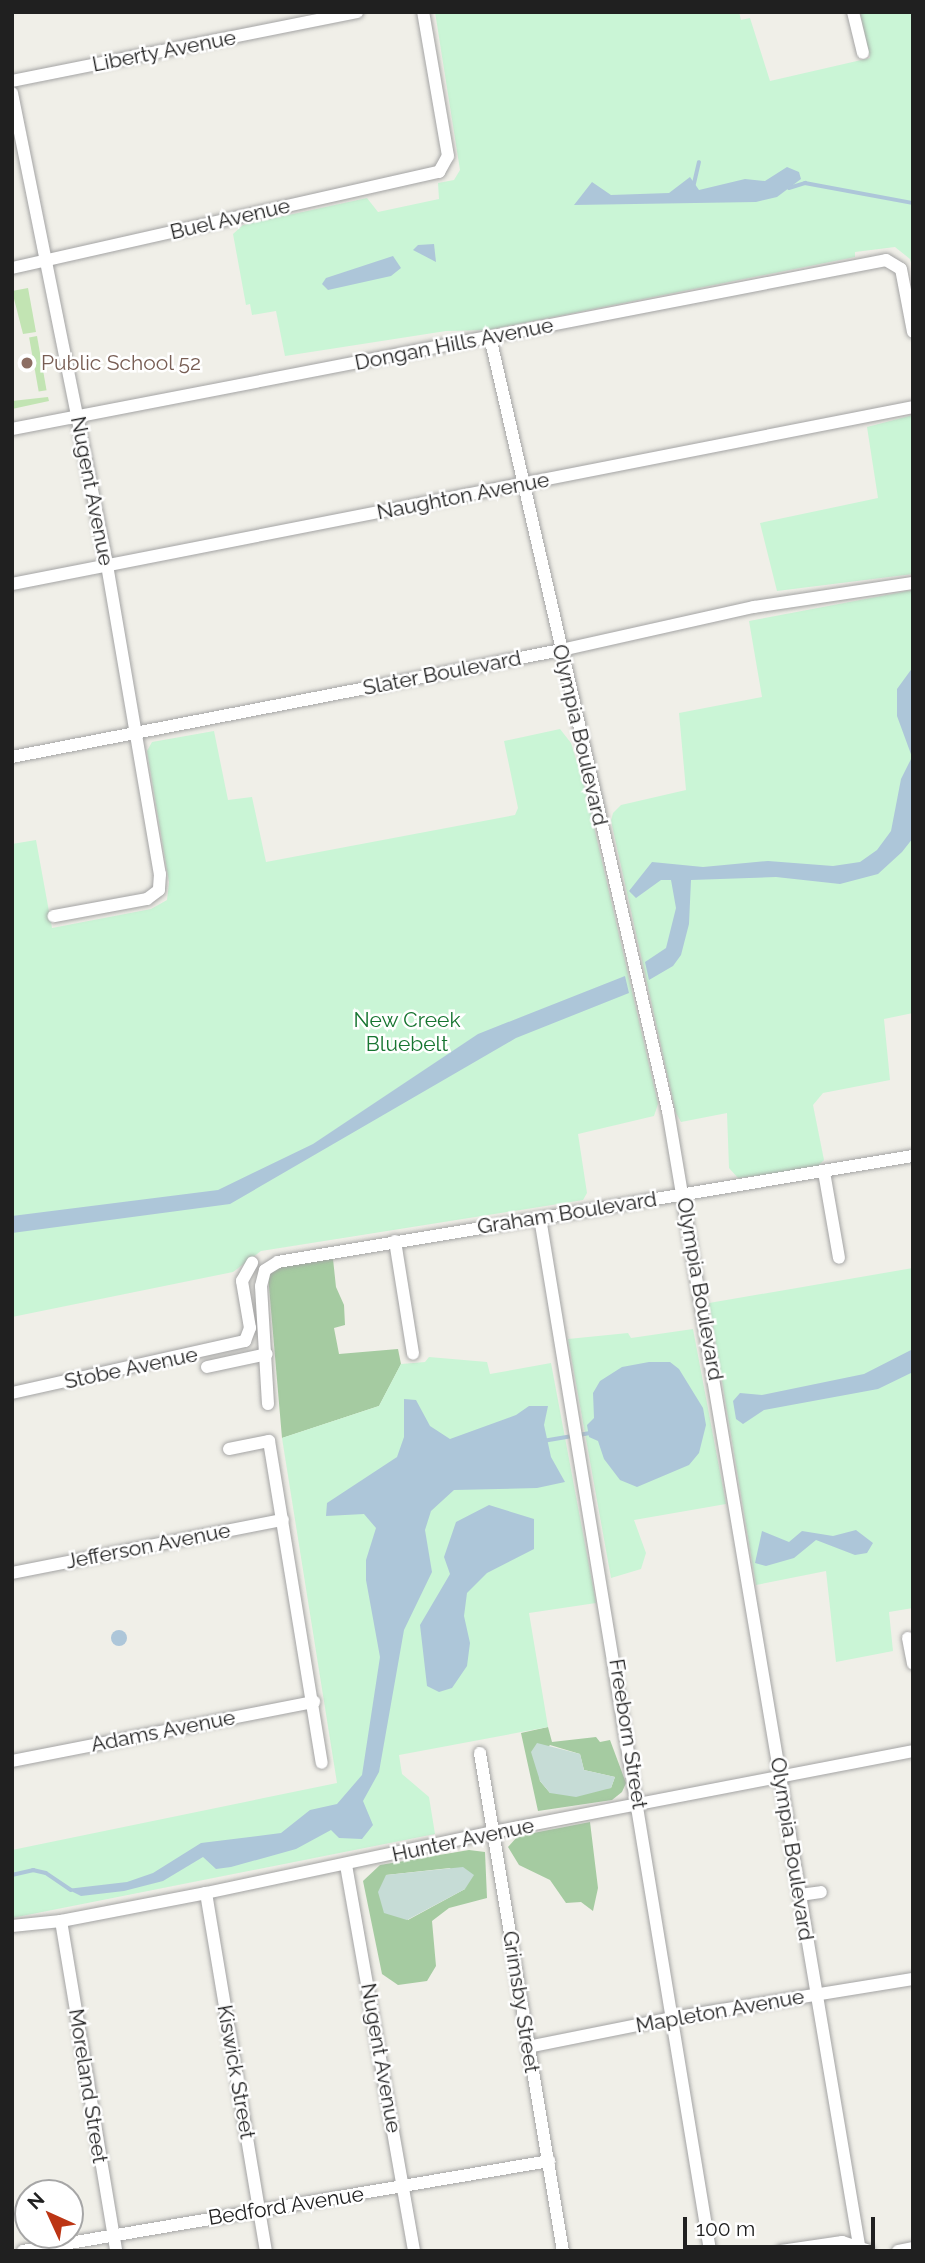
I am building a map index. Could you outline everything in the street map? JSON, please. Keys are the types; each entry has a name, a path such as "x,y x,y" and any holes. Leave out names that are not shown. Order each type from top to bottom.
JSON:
{"street":[{"name":"Liberty Avenue","path":"12,80 357,12"},
{"name":"Buel Avenue","path":"12,268 439,172 446,166 423,12"},
{"path":"853,12 863,53"},
{"name":"Nugent Avenue","path":"12,93 48,261 107,565 160,874 159,890 147,899 54,916"},
{"name":"Dongan Hills Avenue","path":"12,429 886,260 901,269 913,332"},
{"name":"Olympia Boulevard","path":"490,337 684,1195 780,1778 863,2250"},
{"name":"Naughton Avenue","path":"12,584 913,407"},
{"name":"Slater Boulevard","path":"12,757 561,650 754,607 913,583"},
{"name":"Graham Boulevard","path":"267,1354 261,1286 265,1270 278,1262 913,1156"},
{"path":"824,1172 839,1258"},
{"name":"Freeborn Street","path":"540,1218 640,1805 710,2251"},
{"path":"395,1241 413,1354"},
{"name":"Stobe Avenue","path":"12,1394 240,1344 248,1338 242,1281 253,1263"},
{"path":"267,1354 268,1404"},
{"name":"Stobe Avenue","path":"207,1367 267,1354"},
{"path":"229,1449 269,1441 322,1763"},
{"name":"Jefferson Avenue","path":"12,1573 283,1520"},
{"path":"908,1639 913,1664"},
{"name":"Adams Avenue","path":"12,1761 314,1702"},
{"name":"Hunter Avenue","path":"12,1926 61,1921 206,1893 493,1832 913,1751"},
{"name":"Grimsby Street","path":"480,1753 562,2251"},
{"name":"Nugent Avenue","path":"346,1865 414,2251"},
{"path":"800,1895 821,1892"},
{"name":"Kiswick Street","path":"206,1893 266,2251"},
{"name":"Moreland Street","path":"61,1921 116,2251"},
{"name":"Mapleton Avenue","path":"528,2047 673,2018 913,1979"},
{"name":"Bedford Avenue","path":"23,2251 549,2161"},
{"path":"780,2251 842,2242 863,2250"},
{"path":"898,2251 913,2248"}],"green space":[{"path":"435,12 739,12 741,20 750,18 770,81 870,58 860,12 913,12 913,270 910,259 895,247 855,252 855,257 488,330 446,331 285,356 276,311 252,315 250,304 246,305 233,234 243,225 367,198 378,212 439,199 438,183 454,180 460,170"},
{"path":"28,288 36,332 23,334 12,291"},
{"path":"37,336 47,390 39,392 29,337"},
{"path":"48,397 49,401 12,409 12,401"},
{"path":"913,415 913,574 777,591 760,523 878,498 867,427"},
{"path":"913,590 913,1013 884,1019 890,1080 823,1093 813,1105 824,1160 816,1168 738,1178 729,1168 727,1113 681,1122 676,1113 611,821 613,813 621,805 686,790 679,713 762,697 749,621"},
{"name":"New Creek Bluebelt","path":"560,729 571,743 585,788 658,1104 654,1116 578,1134 587,1193 583,1200 261,1251 233,1272 12,1317 12,844 36,840 52,928 151,909 167,900 169,882 147,751 152,742 214,731 228,800 252,797 266,862 515,815 518,808 504,741"},
{"path":"333,1259 336,1287 344,1305 345,1325 334,1328 339,1354 398,1349 401,1364 379,1406 282,1438 268,1275 280,1266"},
{"path":"913,1268 913,1608 889,1612 893,1651 836,1662 826,1571 756,1585 709,1303"},
{"path":"693,1329 726,1504 634,1520 646,1553 641,1569 611,1578 568,1339 628,1333 631,1338"},
{"path":"429,1357 487,1362 490,1374 551,1363 596,1603 529,1613 548,1727 399,1755 402,1774 429,1797 435,1834 12,1918 12,1850 337,1783 282,1438 379,1406 401,1364 425,1362"},
{"path":"548,1727 552,1742 596,1737 600,1742 610,1740 626,1783 622,1792 612,1800 538,1811 521,1733","holes":["550,1745 580,1754 584,1770 615,1777 611,1788 550,1793 540,1781 537,1760"]},
{"path":"590,1822 598,1888 593,1911 581,1902 566,1903 550,1880 519,1865 508,1847 518,1836"},
{"path":"469,1850 485,1852 487,1898 449,1908 432,1921 436,1966 427,1981 398,1985 382,1974 363,1881 380,1865","holes":["450,1868 465,1889 408,1920 386,1875"]}],"shaded area":[{"path":"787,167 799,172 801,179 777,197 756,202 574,205 592,182 611,195 669,193 690,177 699,190 745,179 765,181"},
{"path":"434,244 436,262 413,250 418,245"},
{"path":"393,256 401,268 391,276 328,290 322,284 326,278"},
{"path":"913,667 913,838 902,852 878,874 840,884 776,877 691,880 689,924 681,955 673,966 649,980 645,962 666,948 676,908 671,880 661,880 636,898 629,891 652,862 703,867 768,861 833,866 860,862 877,850 891,831 901,779 912,757 897,716 897,689"},
{"path":"625,976 629,993 516,1038 230,1204 12,1233 12,1216 218,1190 313,1144 478,1034"},
{"path":"913,1349 913,1372 878,1389 764,1410 743,1424 736,1419 733,1401 740,1393 762,1395 864,1374"},
{"path":"649,1362 670,1362 679,1369 703,1408 706,1425 699,1453 689,1465 637,1487 620,1480 604,1459 598,1441 589,1437 587,1425 594,1418 593,1393 600,1381 622,1367"},
{"path":"404,1399 416,1400 430,1426 450,1439 516,1415 529,1406 548,1406 544,1425 551,1457 565,1482 537,1488 454,1490 431,1511 425,1530 432,1572 404,1630 379,1772 363,1801 373,1825 362,1839 339,1838 331,1830 296,1849 231,1867 216,1869 203,1857 163,1881 124,1891 81,1896 67,1889 127,1882 153,1873 201,1843 281,1833 310,1810 337,1804 362,1775 380,1657 366,1580 366,1560 376,1528 364,1514 326,1516 327,1503 397,1457 404,1437"},
{"path":"489,1505 534,1519 534,1549 487,1573 467,1593 464,1616 470,1643 467,1666 452,1688 439,1692 427,1686 420,1625 450,1574 444,1557 456,1522"},
{"path":"856,1530 873,1543 867,1553 855,1555 816,1540 794,1558 766,1566 755,1563 762,1531 789,1542 802,1531 833,1536"},
{"path":"119,1630 125,1632 125,1644 119,1646 113,1644 111,1638 113,1632"},
{"path":"537,1743 580,1754 584,1770 615,1777 611,1788 576,1797 550,1793 540,1781 531,1752"},
{"path":"463,1867 474,1875 465,1889 407,1920 384,1913 378,1892 386,1875"}],"waterway":[{"path":"693,188 699,163"},
{"path":"789,188 805,183 913,203"},
{"path":"543,1441 591,1433"},
{"path":"12,1875 33,1870 46,1873 71,1890"}],"place":[{"name":"Public School 52","path":"27,363"}]}
